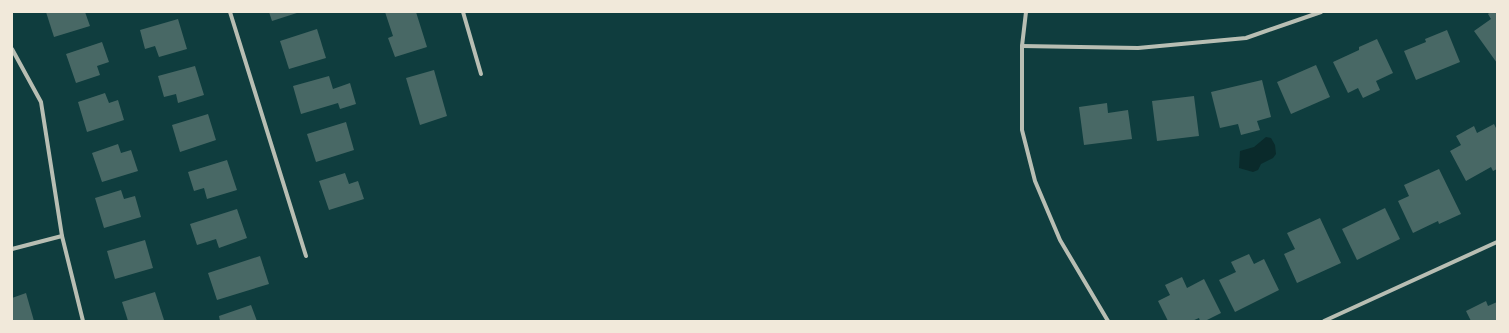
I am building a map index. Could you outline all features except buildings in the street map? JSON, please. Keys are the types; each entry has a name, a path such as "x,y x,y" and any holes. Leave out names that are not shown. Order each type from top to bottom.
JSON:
{"street":[{"path":"230,12 306,256"},
{"path":"463,12 481,74"},
{"path":"1026,12 1022,46 1022,130 1035,181 1060,240 1108,321"},
{"path":"1022,46 1138,48 1246,38 1322,12"},
{"path":"12,49 41,102 62,236 83,321"},
{"path":"12,249 62,236"},
{"path":"1324,321 1497,242"}],"water":[{"path":"1266,137 1271,138 1275,145 1276,154 1273,158 1261,164 1258,170 1253,172 1239,168 1240,151 1254,147"}]}
